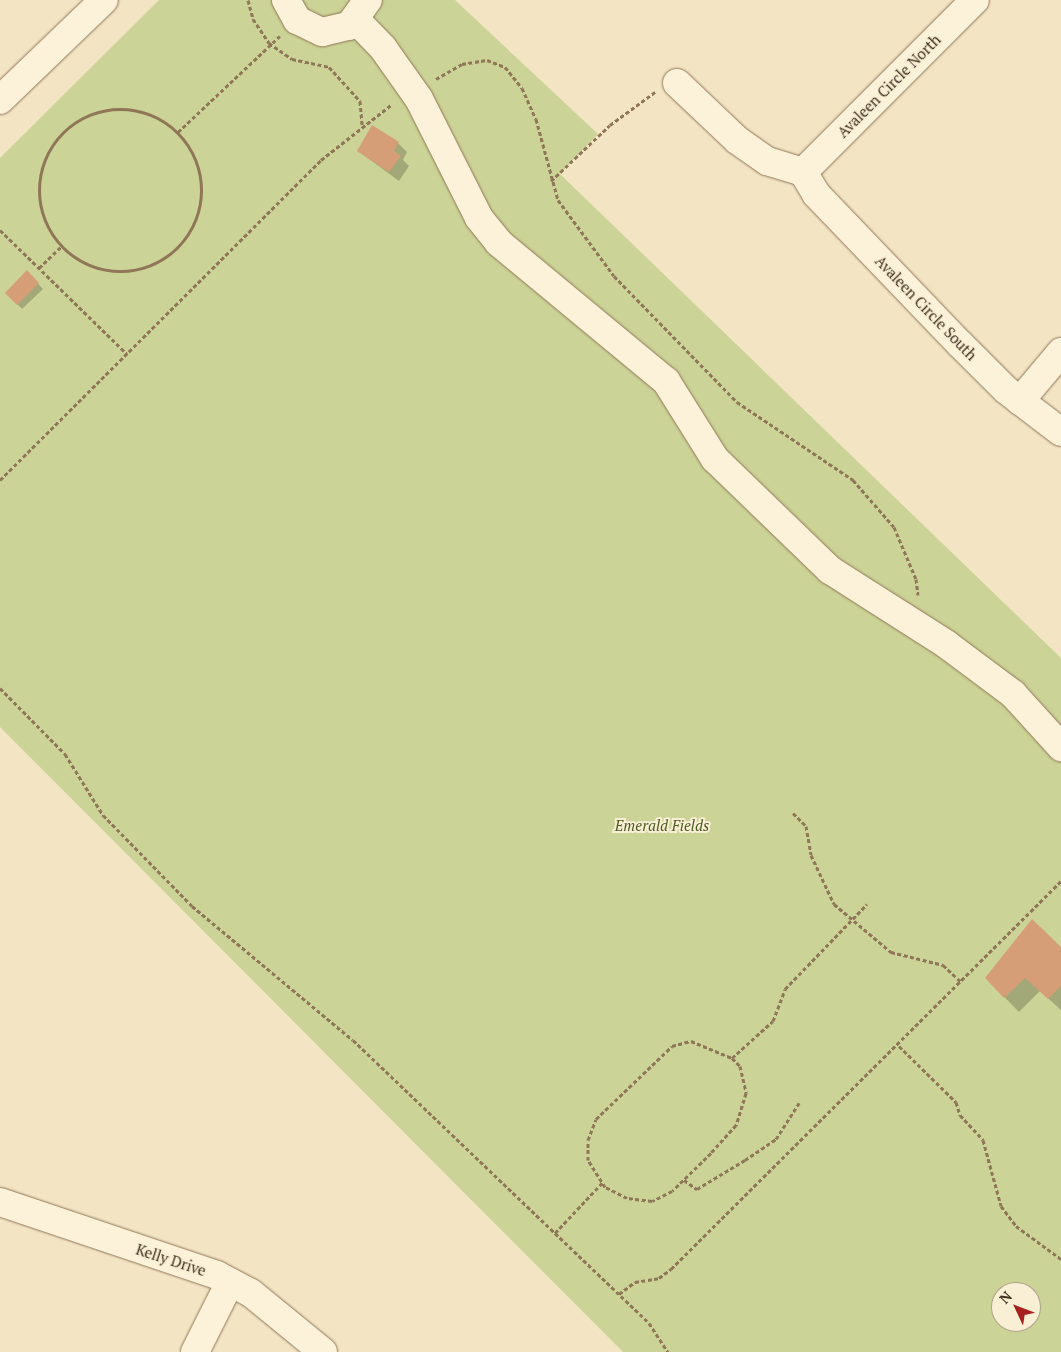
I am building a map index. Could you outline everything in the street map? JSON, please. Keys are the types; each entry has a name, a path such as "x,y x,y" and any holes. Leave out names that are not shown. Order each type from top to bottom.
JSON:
{"street":[{"path":"0,100 104,0"},
{"name":"Avaleen Circle North","path":"803,172 975,0"},
{"path":"292,10 322,32 336,31 362,10 383,48 414,90 479,218 499,242 666,381 715,459 830,570 918,626 1014,694 1061,747"},
{"path":"678,83 744,146 767,161 803,172"},
{"name":"Avaleen Circle South","path":"803,172 816,194 888,270 1020,401 1061,432"},
{"path":"1020,401 1061,352"},
{"name":"Kelly Drive","path":"0,1202 230,1282 288,1320 323,1352"},
{"path":"195,1352 230,1282"}],"path":[{"path":"248,0 253,19 271,45 292,59 329,67 360,101 362,125"},
{"path":"178,132 271,45 292,10"},
{"path":"0,480 321,160 362,125 414,90 462,64 487,60 505,67 522,88 536,119 551,181 558,200 614,276 737,402 853,480 876,504 897,534 916,580 918,626"},
{"path":"551,181 631,108 678,83"},
{"path":"132,109 157,117 178,132 194,155 201,182 199,210 187,236 168,256 142,269 115,272 87,265 61,247 48,230 40,205 39,180 46,155 61,133 82,118 107,110 132,109"},
{"path":"0,230 126,354"},
{"path":"39,268 61,247"},
{"path":"0,688 65,754 103,815 192,906 354,1040 649,1323 668,1352"},
{"path":"793,813 806,826 811,855 825,887 851,920 891,952 943,965 962,983"},
{"path":"619,1294 635,1282 660,1278 671,1269 899,1046 1061,881"},
{"path":"732,1058 773,1022 784,990 867,904"},
{"path":"691,1041 732,1058 740,1066 746,1093 736,1125 684,1180 652,1201 627,1198 602,1182 588,1160 588,1140 596,1119 652,1061 672,1046 691,1041"},
{"path":"899,1046 956,1102 960,1115 983,1140 1002,1206 1016,1226 1061,1259"},
{"path":"684,1180 697,1189 753,1155 776,1139 799,1103"},
{"path":"555,1233 602,1182"}],"green space":[{"name":"Emerald Fields","path":"159,0 455,0 598,134 560,174 1061,658 1061,1352 623,1352 0,727 0,158"}],"building":[{"path":"372,125 399,142 394,151 401,156 389,172 357,151"},
{"path":"27,270 39,283 17,305 5,293"},
{"path":"1032,919 1061,947 1061,986 1048,999 1025,978 1004,998 985,978"}]}
